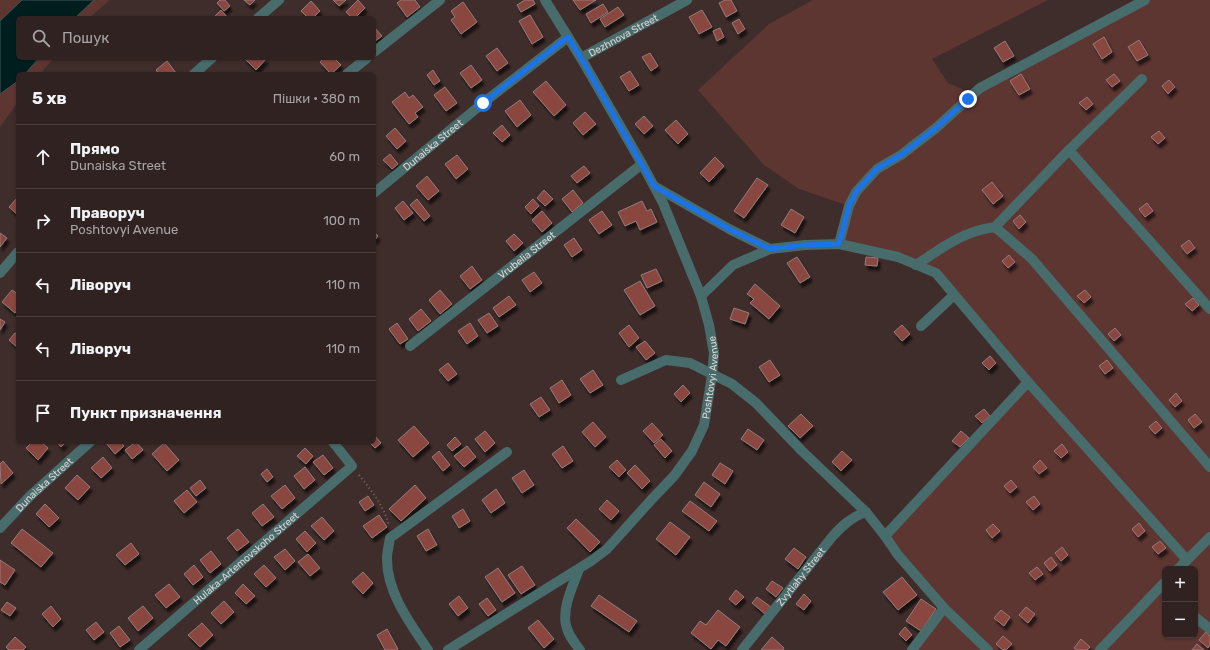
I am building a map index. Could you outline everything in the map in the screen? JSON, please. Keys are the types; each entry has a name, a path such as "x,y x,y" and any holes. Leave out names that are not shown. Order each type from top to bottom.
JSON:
{"street":[{"path":"260,16 279,0"},
{"path":"376,50 440,0"},
{"name":"Poshtovyi Avenue","path":"448,650 579,569 608,549 674,476 692,451 704,425 712,375 714,353 710,325 701,296 663,203 581,58 545,0"},
{"name":"Dezhnova Street","path":"581,58 687,0"},
{"path":"839,244 849,206 856,192 877,169 901,155 936,128 980,88 1145,0"},
{"name":"Dunaiska Street","path":"376,191 483,103 568,37"},
{"path":"196,72 210,60"},
{"path":"350,72 364,60"},
{"path":"916,265 953,240 980,229 995,227 1069,150 1142,79"},
{"path":"1069,150 1210,309"},
{"name":"Vrubelia Street","path":"410,346 642,164"},
{"path":"654,186 731,230 770,249"},
{"path":"995,227 1032,258 1210,467"},
{"path":"701,296 733,265 770,249 805,245 839,244 898,257 936,273 1028,382 1187,560"},
{"path":"0,273 16,254"},
{"path":"921,326 954,295"},
{"path":"622,380 666,360 690,363 732,384 756,403 802,451 866,512 898,555 944,608 988,650"},
{"path":"885,536 1028,382"},
{"name":"Dunaiska Street","path":"0,528 30,496 88,444"},
{"path":"335,444 352,466"},
{"path":"428,650 409,621 390,583 387,558 390,538 507,452"},
{"name":"Hulaka-Artemovskoho Street","path":"139,650 352,466"},
{"name":"Zvytiahy Street","path":"742,650 832,537 844,524 856,515 866,512"},
{"path":"1181,566 1210,538"},
{"path":"579,569 566,610 566,624 572,639 580,650"},
{"path":"1100,650 1162,589"},
{"path":"912,650 944,608"},
{"path":"1198,619 1210,629"}],"path":[{"path":"352,466 374,494 386,515 390,538"}],"shaded area":[{"path":"0,0 22,0 0,21"},
{"path":"94,0 110,0 91,16 77,16"},
{"path":"813,0 1048,0 932,59 948,83 962,89 968,99 1147,0 1210,0 1210,650 912,650 944,608 885,536 1028,382 936,273 839,244 849,206 799,189 764,165 698,90 769,24"},
{"path":"37,60 52,60 42,72 27,72"},
{"path":"16,82 16,105 0,127 0,94"}],"water":[{"path":"22,0 94,0 77,16 16,16 16,60 37,60 27,72 16,72 16,82 0,94 0,21"}],"building":[{"path":"220,0 225,0 230,6 224,11 217,3"},
{"path":"244,0 255,0 250,5"},
{"path":"333,0 346,0 339,6"},
{"path":"358,0 365,8 357,16 350,16 346,12"},
{"path":"401,0 415,0 420,7 407,17 397,3"},
{"path":"525,0 533,0 535,4 521,12 517,5"},
{"path":"573,0 596,0 580,10"},
{"path":"725,0 731,0 737,11 726,17 719,3"},
{"path":"311,1 320,11 315,16 306,16 301,11"},
{"path":"463,2 477,22 461,34 451,20 455,17 451,11"},
{"path":"603,4 608,12 591,23 586,14"},
{"path":"618,7 624,15 605,27 600,19"},
{"path":"221,10 226,16 215,16"},
{"path":"702,10 712,27 699,34 689,17"},
{"path":"530,15 543,37 532,44 519,21"},
{"path":"739,19 745,29 738,34 732,23"},
{"path":"720,28 724,37 717,41 713,31"},
{"path":"376,29 382,36 376,40"},
{"path":"1104,37 1112,52 1102,59 1093,44"},
{"path":"1139,40 1148,55 1137,61 1128,47"},
{"path":"1005,41 1014,56 1003,62 994,48"},
{"path":"497,48 508,63 497,71 486,56"},
{"path":"650,53 658,66 651,71 642,57"},
{"path":"246,60 265,60 256,70"},
{"path":"322,60 336,60 341,65 333,72 329,72 320,62"},
{"path":"167,61 175,72 158,72 156,70"},
{"path":"471,65 482,80 471,88 460,73"},
{"path":"433,70 440,81 434,85 427,75"},
{"path":"630,71 639,85 629,91 620,77"},
{"path":"1021,74 1030,89 1019,95 1010,81"},
{"path":"1114,74 1120,81 1112,87 1106,80"},
{"path":"1169,80 1175,87 1168,94 1162,86"},
{"path":"546,81 566,105 554,116 533,92"},
{"path":"445,87 457,103 446,111 434,95"},
{"path":"405,92 409,98 413,95 423,107 415,113 418,117 409,124 392,102"},
{"path":"1087,97 1093,104 1086,110 1079,103"},
{"path":"520,100 531,115 517,127 505,111"},
{"path":"585,112 596,124 583,135 573,123"},
{"path":"644,116 653,126 644,134 635,124"},
{"path":"676,120 688,134 678,144 665,130"},
{"path":"502,125 510,135 502,142 493,133"},
{"path":"395,128 406,141 397,149 386,136"},
{"path":"1159,131 1165,138 1158,144 1151,137"},
{"path":"390,154 398,164 392,169 383,160"},
{"path":"457,155 468,169 456,179 445,164"},
{"path":"715,157 724,166 709,182 700,173"},
{"path":"584,166 590,173 577,183 571,176"},
{"path":"427,176 439,191 428,200 416,186"},
{"path":"757,178 768,185 744,218 734,211"},
{"path":"992,182 1003,196 993,204 982,190"},
{"path":"544,190 553,199 545,206 537,198"},
{"path":"573,190 583,203 572,212 562,199"},
{"path":"16,199 16,213 9,207"},
{"path":"417,199 430,216 424,221 410,205"},
{"path":"533,199 539,206 531,214 525,207"},
{"path":"403,201 413,213 404,220 395,208"},
{"path":"642,201 647,211 651,209 657,222 640,230 636,221 625,226 618,212"},
{"path":"1147,203 1153,211 1145,217 1139,209"},
{"path":"791,209 804,217 795,233 781,225"},
{"path":"542,211 552,223 542,232 532,220"},
{"path":"602,211 612,225 599,234 589,220"},
{"path":"1020,215 1026,222 1019,229 1013,221"},
{"path":"0,233 7,238 0,247"},
{"path":"514,234 523,243 514,251 506,241"},
{"path":"574,238 582,250 572,257 564,245"},
{"path":"1189,240 1195,248 1187,254 1181,246"},
{"path":"1009,255 1015,262 1008,268 1002,261"},
{"path":"797,257 810,277 800,283 787,263"},
{"path":"866,257 878,258 877,266 865,265"},
{"path":"472,266 482,280 470,289 460,276"},
{"path":"656,269 662,281 647,288 641,275"},
{"path":"534,272 542,283 530,292 522,280"},
{"path":"640,281 655,306 640,315 624,290"},
{"path":"755,284 780,306 769,319 750,303 754,299 747,294"},
{"path":"12,290 16,293 15,313 2,302"},
{"path":"440,290 452,304 440,314 429,300"},
{"path":"1085,290 1091,297 1084,303 1077,296"},
{"path":"509,296 516,305 499,317 493,308"},
{"path":"1193,298 1199,305 1192,311 1185,304"},
{"path":"734,308 749,313 745,324 730,319"},
{"path":"421,309 431,321 418,331 409,319"},
{"path":"489,313 498,326 487,333 478,320"},
{"path":"0,319 5,322 0,330"},
{"path":"397,323 408,339 400,344 389,329"},
{"path":"470,323 478,336 467,344 458,331"},
{"path":"629,325 639,338 629,347 619,333"},
{"path":"902,325 910,334 902,341 894,332"},
{"path":"1115,328 1121,335 1114,341 1108,334"},
{"path":"15,333 16,334 16,346 9,340"},
{"path":"645,341 655,353 646,360 636,347"},
{"path":"990,356 996,363 989,370 982,363"},
{"path":"770,360 780,375 769,382 759,367"},
{"path":"1107,360 1113,368 1105,374 1099,366"},
{"path":"448,363 457,374 448,381 439,370"},
{"path":"593,370 603,385 590,393 580,379"},
{"path":"562,380 571,395 559,403 550,388"},
{"path":"683,385 690,393 681,402 674,394"},
{"path":"1176,393 1182,401 1175,407 1169,400"},
{"path":"541,397 550,410 539,417 530,404"},
{"path":"984,409 990,416 982,423 975,416"},
{"path":"801,414 813,426 800,438 788,426"},
{"path":"1195,414 1202,422 1194,428 1188,420"},
{"path":"1156,421 1162,428 1155,434 1149,427"},
{"path":"593,422 606,437 595,447 582,432"},
{"path":"652,423 663,435 654,443 643,431"},
{"path":"414,426 429,443 413,457 398,440"},
{"path":"748,429 764,440 757,450 741,439"},
{"path":"485,431 495,443 485,452 475,439"},
{"path":"961,431 969,438 960,447 952,441"},
{"path":"376,437 381,443 375,448 371,444 376,444"},
{"path":"455,437 461,444 452,451 447,445"},
{"path":"661,439 672,451 665,458 654,445"},
{"path":"30,444 43,444 48,448 38,460 26,448"},
{"path":"107,444 122,444 124,446 115,454"},
{"path":"133,444 138,444 143,450 132,459 125,450"},
{"path":"163,444 165,444 179,460 167,471 152,454"},
{"path":"1062,444 1068,452 1061,458 1054,451"},
{"path":"467,446 476,457 464,467 454,456"},
{"path":"563,446 573,461 562,468 552,454"},
{"path":"305,448 313,456 306,464 297,456"},
{"path":"439,451 450,465 443,471 432,457"},
{"path":"842,451 852,460 841,471 832,462"},
{"path":"323,455 333,468 324,475 313,462"},
{"path":"103,457 112,468 101,478 91,468"},
{"path":"617,460 626,470 619,477 609,467"},
{"path":"1040,460 1047,468 1039,474 1033,467"},
{"path":"3,461 13,473 1,484 0,464"},
{"path":"720,463 733,471 725,484 712,475"},
{"path":"635,465 650,481 642,489 627,473"},
{"path":"305,467 315,480 304,489 294,476"},
{"path":"267,469 273,477 267,482 261,474"},
{"path":"524,470 534,485 522,493 512,478"},
{"path":"77,475 90,487 78,500 65,488"},
{"path":"200,480 206,488 196,496 190,488"},
{"path":"1011,480 1017,487 1010,493 1004,486"},
{"path":"704,482 720,494 711,507 695,495"},
{"path":"285,485 295,498 282,509 271,496"},
{"path":"415,485 426,498 401,521 389,509"},
{"path":"496,489 505,503 491,513 482,500"},
{"path":"187,490 197,502 184,513 174,501"},
{"path":"368,496 374,505 365,511 359,502"},
{"path":"1034,496 1040,504 1033,510 1026,502"},
{"path":"607,500 619,511 611,520 599,509"},
{"path":"690,501 717,521 709,531 682,511"},
{"path":"45,504 59,518 49,527 36,514"},
{"path":"263,504 274,517 262,526 252,513"},
{"path":"463,509 470,521 459,528 452,516"},
{"path":"379,515 387,527 372,538 363,526"},
{"path":"322,517 334,531 324,540 311,526"},
{"path":"576,519 600,542 590,552 567,528"},
{"path":"670,522 690,537 676,555 656,539"},
{"path":"1139,523 1145,531 1138,537 1132,529"},
{"path":"993,524 1000,531 992,538 986,530"},
{"path":"22,529 53,553 41,567 11,543"},
{"path":"238,529 249,542 237,551 227,538"},
{"path":"428,529 437,545 426,551 417,536"},
{"path":"305,531 316,543 307,552 296,539"},
{"path":"1160,541 1166,548 1158,554 1152,547"},
{"path":"131,543 139,554 125,565 116,555"},
{"path":"1062,547 1068,555 1061,561 1055,553"},
{"path":"794,548 806,557 798,569 785,559"},
{"path":"285,549 295,561 285,570 274,557"},
{"path":"211,551 221,564 210,573 200,560"},
{"path":"308,554 320,568 310,576 298,562"},
{"path":"1051,557 1057,565 1050,571 1044,563"},
{"path":"0,560 15,570 5,585 0,582"},
{"path":"194,565 203,577 193,585 184,574"},
{"path":"264,565 276,578 266,587 254,574"},
{"path":"522,566 535,585 521,594 508,575"},
{"path":"1037,567 1043,574 1035,580 1029,573"},
{"path":"498,568 515,593 502,602 485,577"},
{"path":"363,572 373,583 363,594 352,582"},
{"path":"902,577 917,595 898,610 883,592"},
{"path":"772,581 783,588 776,597 766,589"},
{"path":"169,584 180,597 166,608 155,595"},
{"path":"243,584 255,596 246,604 235,593"},
{"path":"736,590 744,597 736,605 729,599"},
{"path":"804,594 811,601 804,610 796,604"},
{"path":"599,595 637,621 629,632 591,606"},
{"path":"459,596 468,608 458,616 449,604"},
{"path":"757,597 771,607 765,614 752,603"},
{"path":"487,598 496,610 488,616 479,604"},
{"path":"921,599 936,609 921,631 906,621"},
{"path":"224,601 234,612 221,624 211,613"},
{"path":"7,602 16,608 10,616 1,610"},
{"path":"51,606 61,619 53,627 42,614"},
{"path":"143,606 153,618 138,631 128,618"},
{"path":"1026,607 1035,614 1028,623 1019,615"},
{"path":"718,610 740,627 726,646 718,640 711,649 691,633 700,621 706,625"},
{"path":"1001,610 1010,617 1004,626 994,618"},
{"path":"538,620 554,639 544,648 528,628"},
{"path":"96,622 104,632 94,640 86,630"},
{"path":"202,623 213,635 200,647 188,635"},
{"path":"119,626 130,640 120,647 110,633"},
{"path":"905,627 912,635 906,641 899,634"},
{"path":"387,629 398,649 396,650 385,650 377,635"},
{"path":"1206,632 1210,636 1210,645 1208,648 1199,640"},
{"path":"1003,636 1012,644 1006,650 1003,650 996,644"},
{"path":"15,637 26,647 23,650 9,650 6,647"},
{"path":"772,637 784,648 783,650 761,650"},
{"path":"1081,639 1090,647 1087,650 1077,650 1074,648"},
{"path":"1197,644 1204,650 1192,650"}],"route":[{"path":"483,103 568,37 654,186 731,230 770,249 805,245 839,244 849,206 856,192 877,169 901,155 936,128 968,99"}]}
